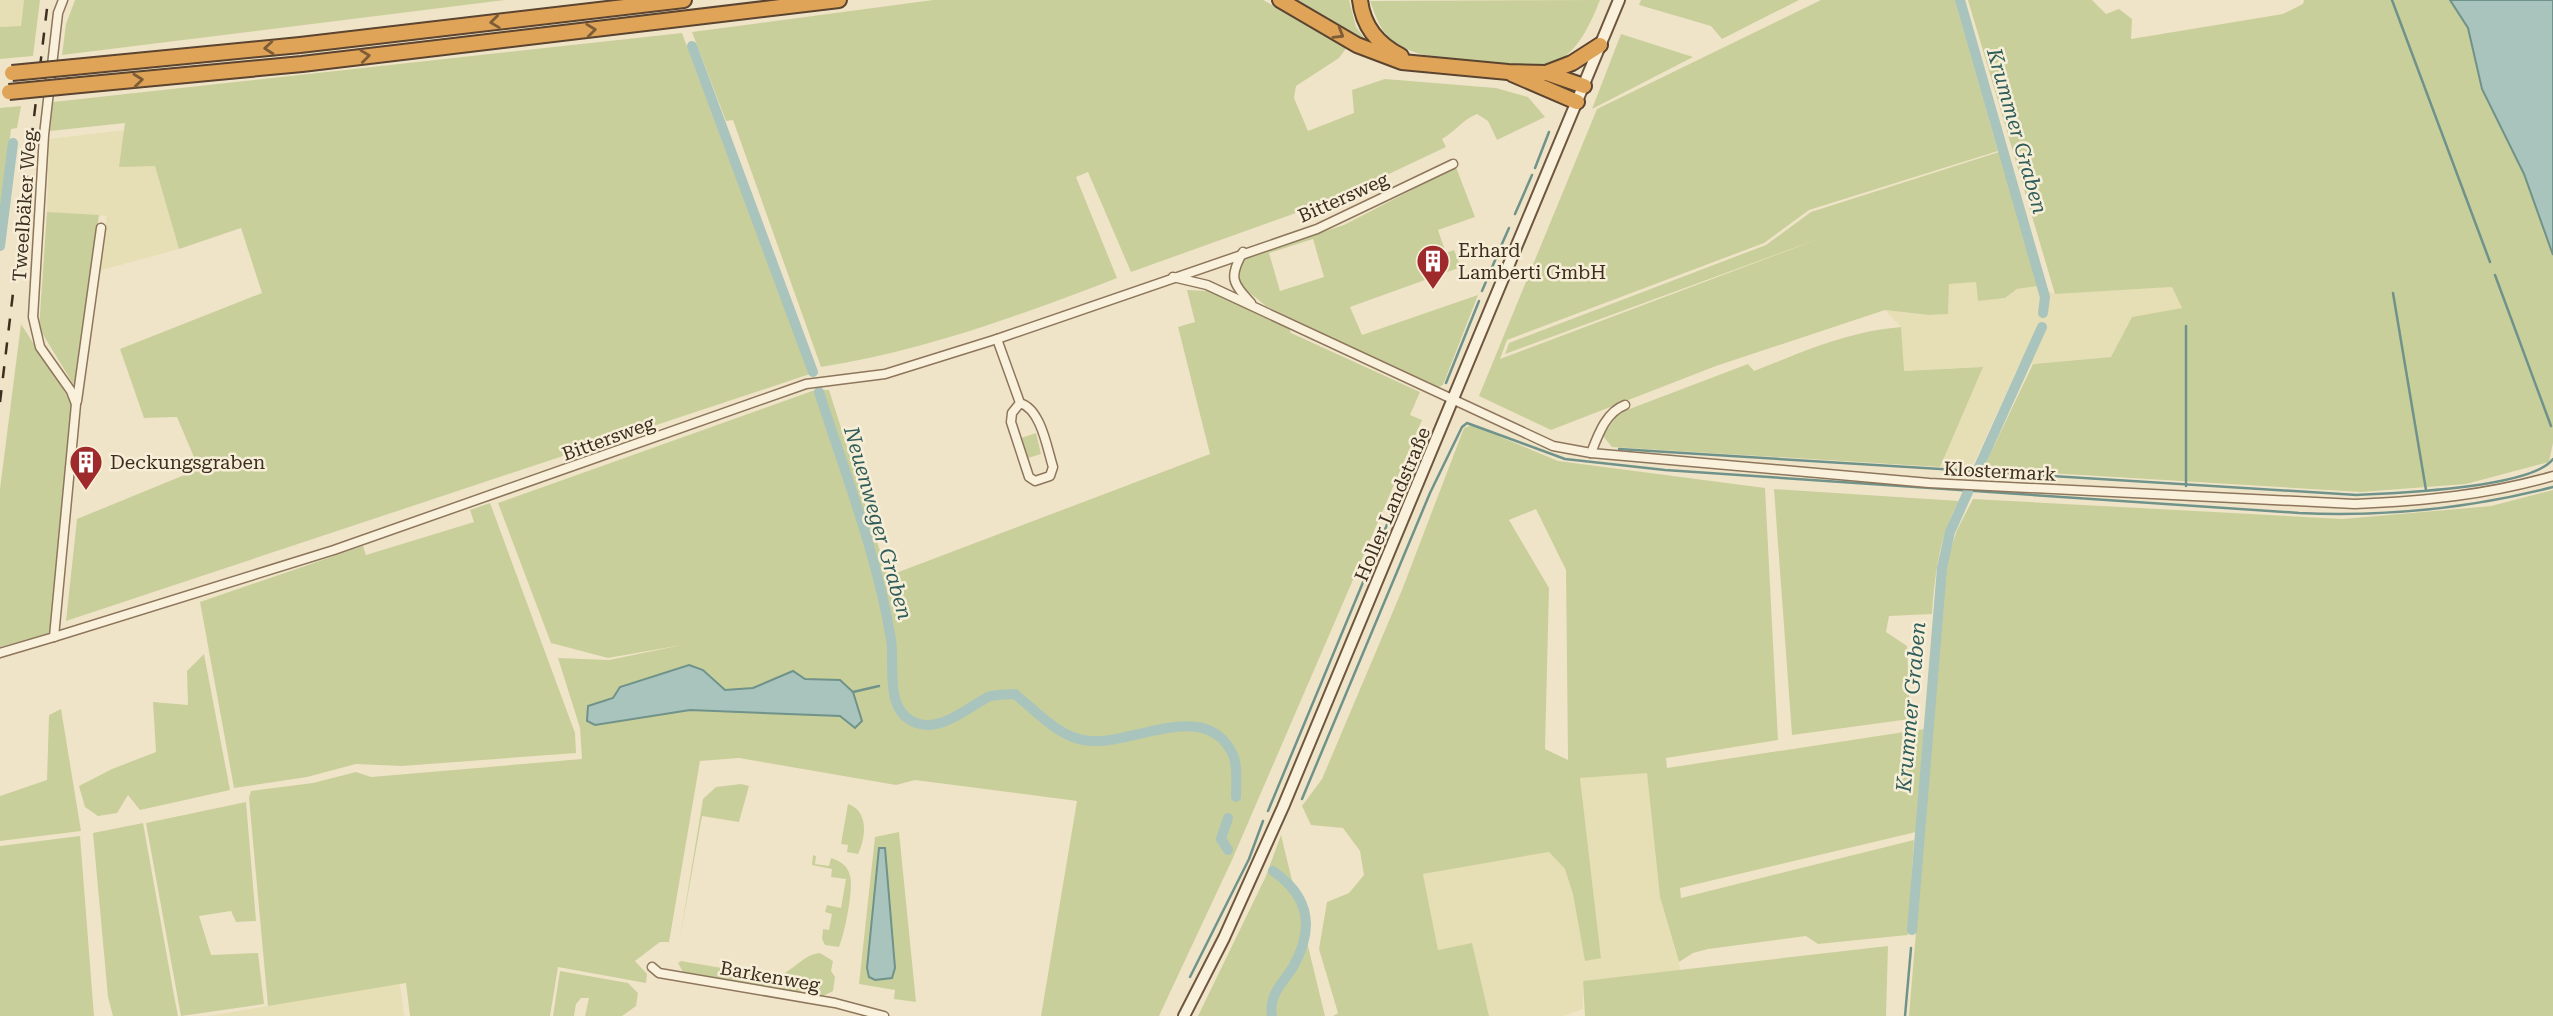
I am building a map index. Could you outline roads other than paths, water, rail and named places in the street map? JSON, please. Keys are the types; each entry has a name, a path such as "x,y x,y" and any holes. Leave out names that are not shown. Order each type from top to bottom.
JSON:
{"highway":[{"path":"6,74 300,45 684,0"},
{"path":"4,92 302,64 839,0"},
{"path":"1280,0 1357,45 1386,57 1418,64 1546,73 1584,86"},
{"path":"1360,0 1366,26 1373,35 1393,52 1418,64"},
{"path":"1546,73 1572,63 1600,45"},
{"path":"1507,72 1577,102"}],"main road":[{"name":"Holler Landstraße","path":"1184,1016 1224,938 1283,807 1619,0"}],"street":[{"name":"Tweelbäker Weg","path":"63,0 58,13 44,135 33,317 40,346 71,391 76,404"},
{"name":"Bittersweg","path":"54,637 334,550 806,384 885,374 997,339 1317,229 1453,164"},
{"path":"0,653 54,637 76,404 101,228"},
{"path":"1243,253 1234,268 1234,285 1254,307"},
{"path":"1173,277 1207,285 1453,402"},
{"path":"997,339 1020,403"},
{"name":"Klostermark","path":"1453,402 1553,446 1591,453 1929,483 2355,504 2485,494 2553,476"},
{"path":"1020,403 1028,405 1034,413 1053,467 1050,476 1035,481 1029,477 1011,422 1012,412 1020,403"},
{"path":"1591,453 1599,431 1615,409 1625,405"},
{"name":"Barkenweg","path":"652,967 659,973 835,1003 884,1016"}],"water":[{"path":"2450,0 2553,0 2553,255 2524,174 2482,89 2468,28"},
{"path":"689,665 703,670 725,690 753,688 793,671 805,679 840,680 853,692 862,721 855,728 840,716 690,710 595,725 587,721 588,706 613,698 620,687"},
{"path":"879,848 885,848 895,968 892,978 875,980 869,977 867,968"}],"waterway":[{"name":"Krummer Graben","path":"1960,0 2045,297 2043,313"},
{"path":"2392,0 2490,262"},
{"name":"Neuenweger Graben","path":"692,46 813,372"},
{"path":"1535,168 1549,132"},
{"path":"0,246 13,143"},
{"path":"1515,214 1532,175"},
{"path":"1501,246 1509,228"},
{"path":"1482,291 1496,258"},
{"path":"2495,275 2551,426"},
{"path":"2393,293 2426,490"},
{"path":"1446,383 1479,301"},
{"path":"2186,326 2186,486"},
{"name":"Krummer Graben","path":"1977,471 2042,327"},
{"name":"Neuenweger Graben","path":"819,392 878,576 891,639 894,694 902,713 910,720 931,725 951,719 988,697 1015,694 1050,724 1080,739 1109,740 1189,726 1206,729 1221,738 1235,759 1236,797"},
{"path":"1302,799 1430,493 1462,427 1467,423 1565,459 1665,470 2299,513 2364,514 2427,510 2490,501 2553,487"},
{"path":"1268,811 1423,438"},
{"path":"1619,449 2357,495 2492,483 2540,469 2553,459"},
{"name":"Krummer Graben","path":"1912,930 1942,568 1950,532 1968,492"},
{"name":"Neuenweger Graben","path":"853,692 879,686"},
{"name":"Neuenweger Graben","path":"1228,818 1221,839 1228,850"},
{"path":"1190,977 1249,859 1263,821"},
{"name":"Neuenweger Graben","path":"1272,1016 1274,995 1300,953 1306,926 1301,902 1285,881 1273,871"},
{"name":"Krummer Graben","path":"1905,1016 1911,948"}],"railway":[{"path":"0,402 48,0"}],"place":[{"name":"Erhard Lamberti GmbH","path":"1433,291"},
{"name":"Deckungsgraben","path":"86,492"}]}
